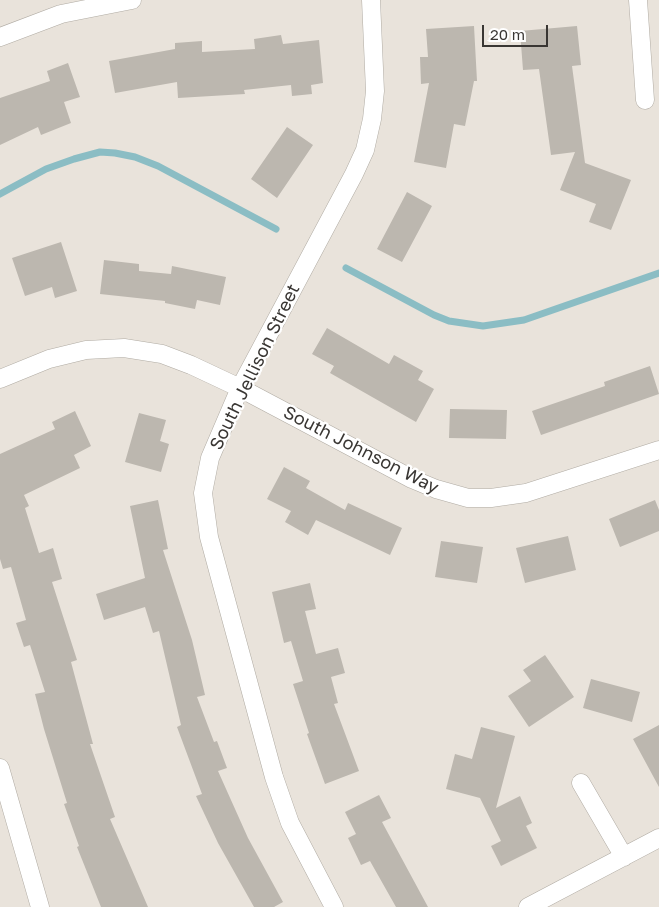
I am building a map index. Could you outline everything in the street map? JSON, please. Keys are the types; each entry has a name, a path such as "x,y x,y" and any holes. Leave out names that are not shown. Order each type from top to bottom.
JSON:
{"street":[{"path":"0,37 61,14 132,0"},
{"name":"South Jellison Street","path":"334,907 283,806 206,525 203,493 206,470 219,434 240,388 365,150 372,119 375,91 371,0"},
{"path":"638,0 645,100"},
{"name":"South Johnson Way","path":"0,379 67,353 124,348 171,357 240,388 412,479 436,489 468,498 491,498 526,493 659,450"},
{"path":"0,768 40,907"},
{"path":"581,783 624,857"},
{"path":"528,907 659,838"}],"building":[{"path":"474,26 477,81 474,81 465,126 454,124 446,168 414,162 429,83 421,84 420,57 428,57 426,29"},
{"path":"577,26 581,65 572,66 585,163 631,180 611,230 589,222 596,204 560,190 575,152 551,155 539,69 523,70 520,31"},
{"path":"281,35 283,44 319,40 323,83 311,85 312,94 292,96 291,85 244,90 245,94 178,98 177,82 115,93 109,61 175,49 175,43 202,41 202,52 255,49 254,39"},
{"path":"68,63 80,97 64,102 71,123 41,135 38,127 0,145 0,98 50,81 47,71"},
{"path":"287,127 313,145 277,198 251,179"},
{"path":"407,192 432,206 402,262 377,249"},
{"path":"61,242 77,291 55,298 52,287 25,296 12,258"},
{"path":"104,260 139,264 139,271 171,274 172,266 226,277 220,305 197,300 195,309 165,303 165,301 100,294"},
{"path":"327,328 389,364 394,355 423,371 418,380 434,389 416,422 330,373 334,366 312,354"},
{"path":"650,366 659,394 541,435 532,411 605,386 604,382"},
{"path":"450,409 507,410 506,439 449,438"},
{"path":"75,411 91,446 74,455 80,468 24,495 29,506 25,508 39,553 53,548 62,579 52,582 77,660 71,662 93,744 90,744 115,817 110,819 148,907 101,907 77,847 79,846 64,804 67,803 44,729 35,694 45,692 30,645 24,647 16,623 26,620 11,567 3,569 0,559 0,454 55,429 52,422"},
{"path":"139,413 166,420 160,441 169,444 161,472 125,462"},
{"path":"284,467 310,481 306,488 345,510 348,503 402,528 390,555 316,520 308,535 285,522 291,511 267,499"},
{"path":"158,500 168,549 163,550 192,640 205,695 197,697 214,742 217,741 227,768 218,771 248,838 283,902 274,907 254,907 218,843 196,796 202,794 177,727 181,725 159,631 153,633 145,607 104,620 96,594 145,578 130,506"},
{"path":"655,500 659,510 659,531 620,547 609,519"},
{"path":"568,536 576,570 525,583 516,548"},
{"path":"441,541 483,547 477,583 435,577"},
{"path":"310,583 316,609 305,611 316,654 338,648 345,673 331,677 338,703 334,704 359,771 325,784 307,734 309,733 293,684 303,681 291,641 284,643 272,592"},
{"path":"545,655 574,697 529,727 508,696 531,681 523,670"},
{"path":"591,679 640,692 632,722 583,708"},
{"path":"659,725 659,787 633,739"},
{"path":"481,727 515,736 496,808 520,796 532,823 526,826 537,848 501,866 491,846 501,841 480,798 446,789 455,754 472,759"},
{"path":"379,795 391,818 382,822 428,907 396,907 370,861 361,865 348,838 356,834 345,812"}],"waterway":[{"path":"0,194 46,169 74,159 100,152 115,153 135,157 158,166 276,229"},
{"path":"346,268 434,315 449,321 483,326 524,320 659,273"}]}
